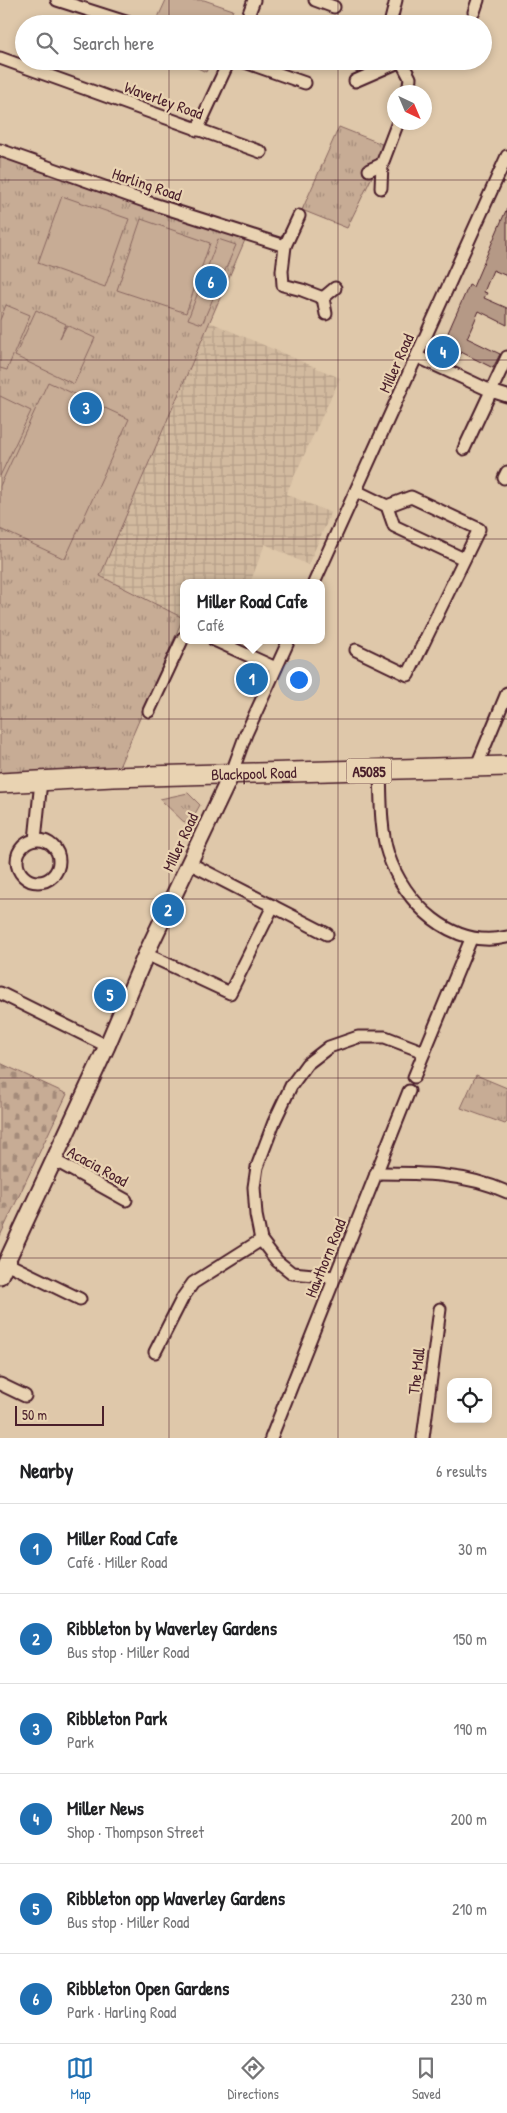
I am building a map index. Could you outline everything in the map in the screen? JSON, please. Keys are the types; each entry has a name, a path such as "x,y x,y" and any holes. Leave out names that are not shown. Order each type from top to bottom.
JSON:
{"highway":[{"name":"Blackpool Road","path":"0,783 113,777 507,766"}],"street":[{"path":"57,0 104,15"},
{"path":"248,15 254,0"},
{"path":"315,0 334,7"},
{"path":"392,15 396,0"},
{"path":"474,12 478,0"},
{"name":"Waverley Road","path":"0,58 15,63"},
{"name":"Waverley Road","path":"33,70 261,152"},
{"path":"197,130 225,70"},
{"path":"268,70 305,83"},
{"path":"355,81 380,70"},
{"path":"406,70 410,78 409,85"},
{"path":"381,188 382,164 395,130"},
{"name":"Harling Road","path":"0,150 147,202 285,246"},
{"name":"Miller Road","path":"316,579 418,357 507,156"},
{"path":"369,170 382,164"},
{"path":"285,286 282,280 285,246 299,216"},
{"path":"274,293 285,286 323,298"},
{"path":"323,298 334,288"},
{"path":"323,298 326,314"},
{"path":"418,357 491,391 507,396"},
{"path":"464,449 507,357"},
{"path":"356,491 388,506 411,497 479,529 408,675 356,650"},
{"path":"388,506 394,526 464,559"},
{"path":"149,711 180,644"},
{"path":"223,644 276,668"},
{"name":"Miller Road","path":"3,1270 146,954 231,775 246,734 286,644"},
{"path":"477,766 507,693"},
{"path":"380,770 381,805 388,853 404,886 417,906 436,922 471,939 507,938"},
{"path":"35,840 41,781"},
{"path":"189,863 328,934"},
{"path":"146,954 230,993 272,906"},
{"path":"414,1077 471,939"},
{"path":"0,993 106,1046"},
{"path":"335,1277 292,1273 277,1261 261,1240 256,1215 254,1187 257,1167 274,1122 292,1086 307,1064 329,1047 358,1038 385,1036 424,1052"},
{"name":"Hawthorn Road","path":"271,1438 409,1091"},
{"name":"Acacia Road","path":"54,1160 126,1200"},
{"path":"376,1173 433,1173 496,1186 507,1192"},
{"path":"155,1352 183,1297 193,1283 261,1240"},
{"path":"3,1270 80,1298"},
{"name":"The Mall","path":"424,1438 440,1309"},
{"path":"0,1384 25,1396"}],"shaded area":[{"path":"210,322 340,378 286,494 331,513 308,565 265,544 252,579 180,579 180,617 94,577"}],"green space":[{"path":"166,0 204,0 233,10 231,15 159,15"},
{"path":"339,127 387,146 347,228 302,210"},
{"path":"0,154 245,240 100,576 180,616 180,625 119,767 0,776"},
{"path":"62,196 129,219 105,287 38,263"},
{"path":"141,219 210,243 186,313 117,290"},
{"path":"218,239 236,245 202,324 188,319"},
{"path":"6,305 30,315 7,370 0,368 0,320"},
{"path":"36,310 66,324 60,338 67,325 95,338 74,384 15,356"},
{"path":"48,382 129,419 65,559 0,529 0,486"},
{"path":"0,396 31,411 0,476"},
{"path":"188,793 200,805 188,826 160,799"},
{"path":"0,1063 67,1094 0,1236"},
{"path":"476,1075 507,1088 507,1122 505,1124 461,1108"}],"building":[{"path":"507,208 507,276 493,270 484,292 487,293 484,298 507,308 507,325 479,311 467,338 500,354 493,368 461,352 457,361 439,353 469,285 473,287"}],"place":[{"name":"Ribbleton Open Gardens","path":"211,282"},
{"name":"Miller News","path":"443,352"},
{"name":"Ribbleton Park","path":"86,408"},
{"name":"Miller Road Cafe","path":"252,679"},
{"name":"Ribbleton by Waverley Gardens","path":"168,910"},
{"name":"Ribbleton opp Waverley Gardens","path":"110,995"}]}
